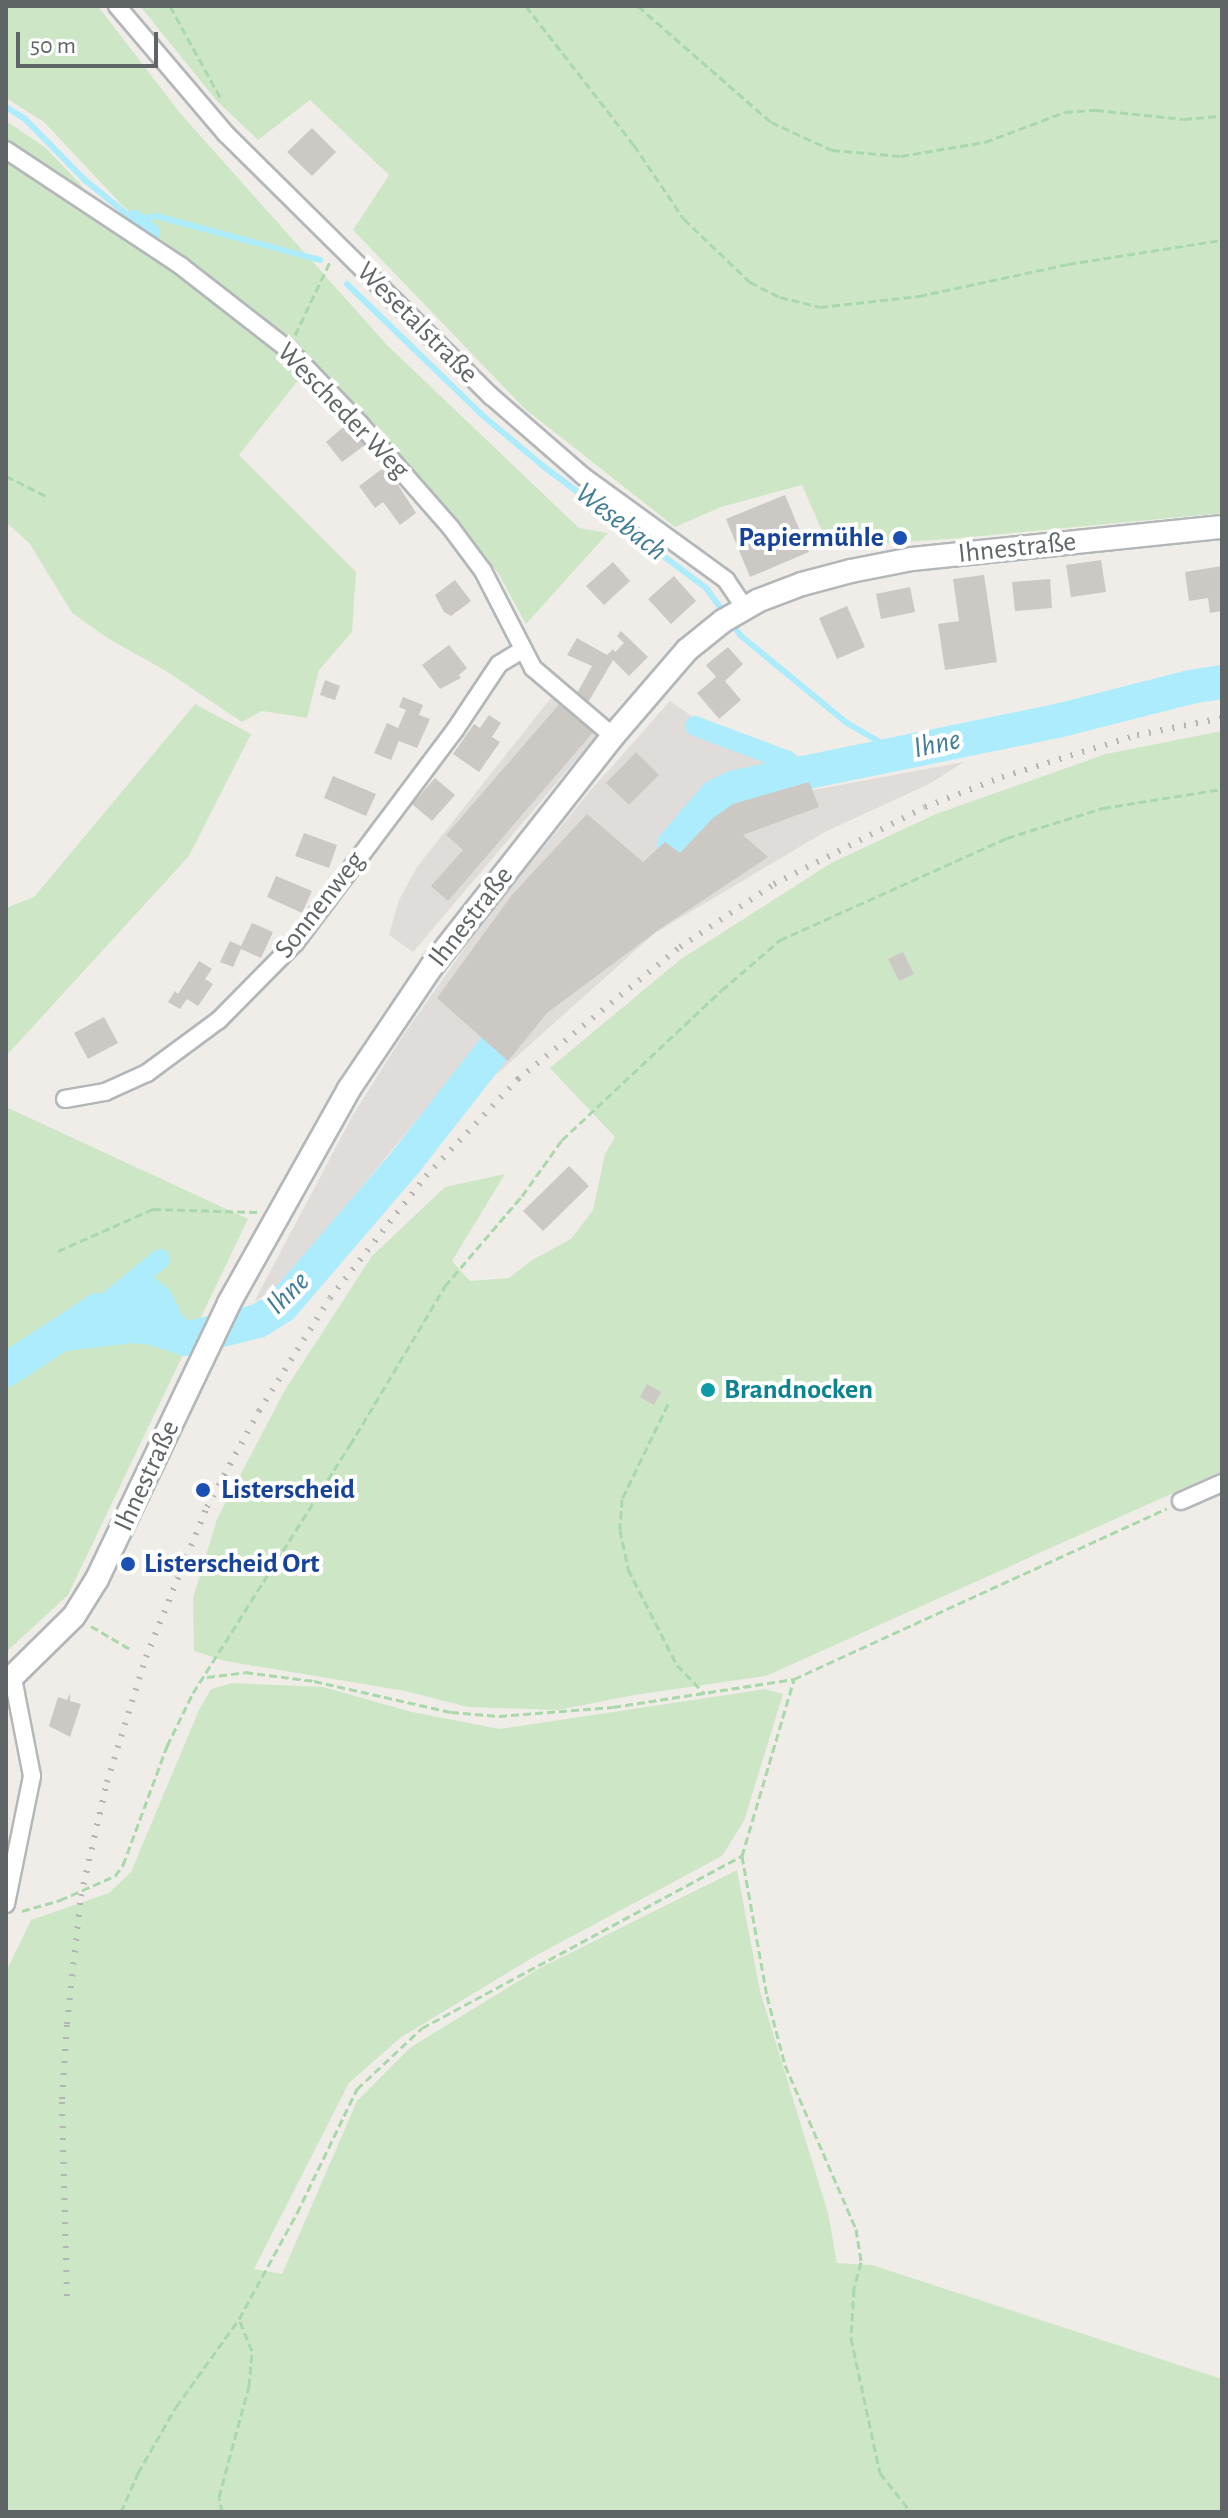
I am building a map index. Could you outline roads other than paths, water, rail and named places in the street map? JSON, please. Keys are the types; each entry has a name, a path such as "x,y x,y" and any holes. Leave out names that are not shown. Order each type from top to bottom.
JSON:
{"main road":[{"name":"Ihnestraße","path":"10,1680 74,1616 129,1516 229,1303 349,1089 432,966 613,736 687,650 734,614 802,584 912,559 1222,527"}],"street":[{"name":"Wesetalstraße","path":"117,6 226,134 502,406 583,476 726,580 734,614"},
{"name":"Wescheder Weg","path":"6,150 181,266 289,350 360,424 451,528 483,571 533,668 613,736"},
{"name":"Sonnenweg","path":"65,1099 105,1092 147,1073 219,1020 295,943 455,730 499,664 522,650"},
{"path":"1181,1501 1222,1483"},
{"path":"10,1680 32,1776 13,1908"}],"water":[{"path":"152,1276 170,1290 182,1315 193,1324 181,1349 133,1343 66,1351 71,1340 110,1314"}],"waterway":[{"name":"Wesebach","path":"6,107 25,119 85,180 134,220 156,216 320,260"},
{"path":"134,220 150,233"},
{"name":"Wesebach","path":"347,284 481,414 543,466 706,588 741,636 847,723 899,753"},
{"name":"Ihne","path":"674,845 716,796 735,787 1057,721 1190,687 1222,682"},
{"path":"695,726 788,761 799,773"},
{"name":"Ihne","path":"6,1370 98,1310 186,1339 258,1321 282,1306 407,1160 493,1050"},
{"path":"98,1310 160,1259"}],"railway":[{"path":"67,2296 62,2099 67,2024 81,1896 107,1782 146,1657 207,1507 259,1411 330,1298 426,1176 518,1079 680,947 774,884 925,807 1002,777 1137,735 1222,718"}],"place":[{"name":"Papiermühle","path":"900,538"},
{"name":"Brandnocken","path":"708,1390"},
{"name":"Listerscheid","path":"203,1490"},
{"name":"Listerscheid Ort","path":"128,1564"}]}
